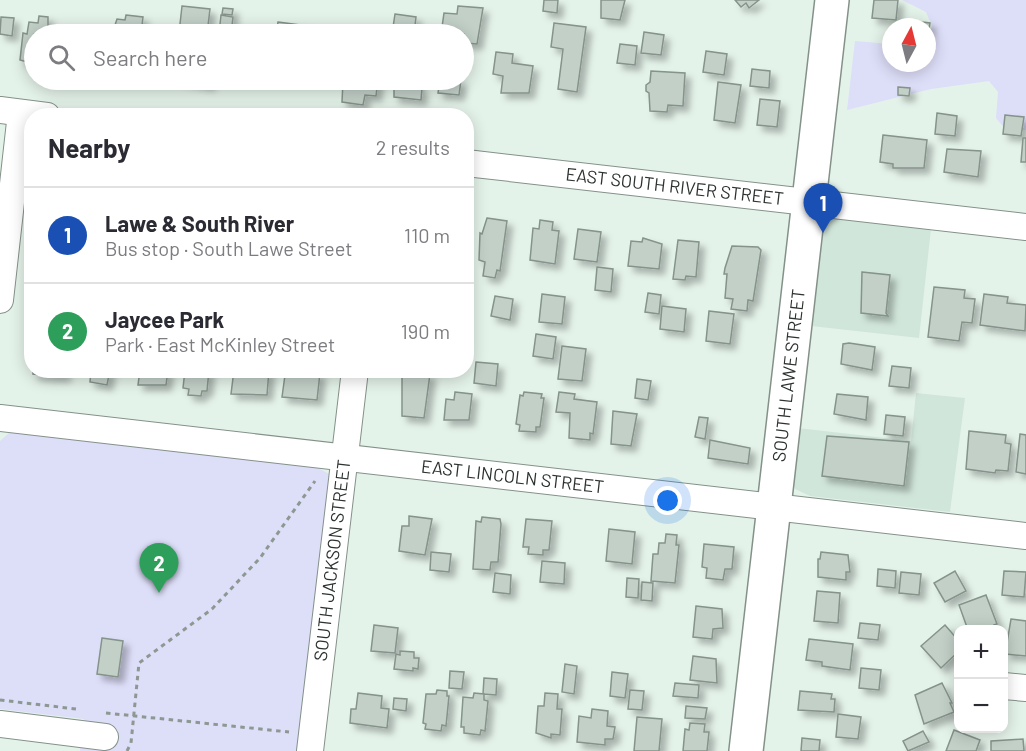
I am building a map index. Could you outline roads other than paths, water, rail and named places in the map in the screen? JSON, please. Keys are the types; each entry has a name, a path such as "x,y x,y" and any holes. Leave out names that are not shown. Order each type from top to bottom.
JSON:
{"main road":[{"name":"SOUTH LAWE STREET","path":"746,751 832,0"}],"street":[{"path":"0,300 11,111"},
{"name":"EAST SOUTH RIVER STREET","path":"474,164 1026,227"},
{"name":"SOUTH JACKSON STREET","path":"310,751 354,378"},
{"name":"EAST LINCOLN STREET","path":"0,418 1026,536"},
{"path":"1008,686 1026,688"},
{"path":"0,724 103,725"}],"place":[{"name":"Lawe & South River","path":"823,233"},
{"name":"Jaycee Park","path":"159,593"}]}
